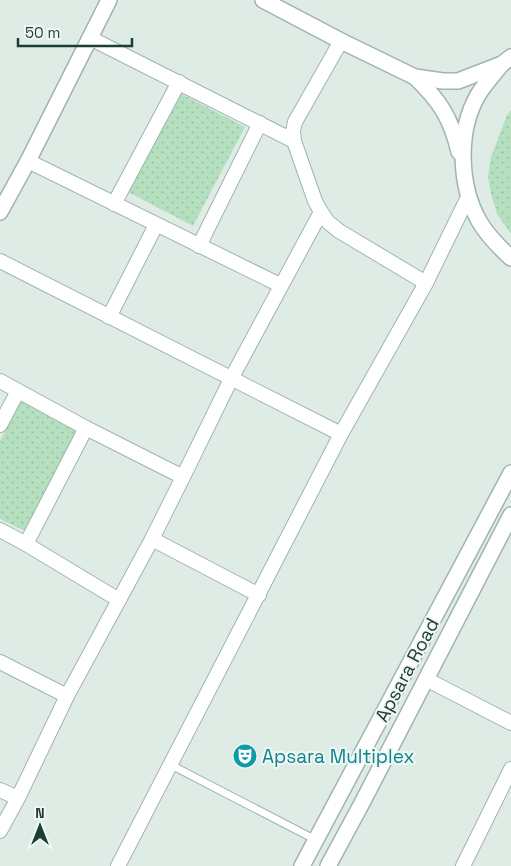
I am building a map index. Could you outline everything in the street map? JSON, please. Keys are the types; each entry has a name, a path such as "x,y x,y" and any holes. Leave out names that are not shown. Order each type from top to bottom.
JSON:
{"street":[{"path":"0,212 28,161 109,0"},
{"path":"263,0 415,77 458,81 506,60"},
{"path":"90,38 294,140"},
{"path":"341,41 295,122 293,131 294,140 315,201 320,212 339,231 426,282"},
{"path":"463,171 465,132 470,112 478,95 506,60"},
{"path":"415,77 436,99 445,112 455,136 468,197 479,221 494,242 511,258"},
{"path":"114,204 179,82"},
{"path":"199,246 260,123"},
{"path":"28,161 280,285"},
{"path":"118,866 341,434 426,282 468,197"},
{"path":"0,831 67,696 152,538 231,379 320,212"},
{"path":"109,317 156,225"},
{"path":"0,261 341,434"},
{"path":"0,381 86,428 183,477"},
{"path":"0,425 18,391"},
{"path":"26,544 86,428"},
{"name":"Apsara Road","path":"302,866 511,473"},
{"path":"489,515 510,521"},
{"name":"Apsara Road","path":"328,866 510,521"},
{"path":"0,530 119,600"},
{"path":"152,538 259,596"},
{"path":"0,662 67,696"},
{"path":"426,679 511,723"},
{"path":"463,866 506,789 511,769"},
{"path":"0,790 18,798"}],"lane":[{"path":"171,765 316,840"}],"green space":[{"path":"180,93 245,127 193,226 128,192"},
{"path":"511,110 511,234 497,214 488,177 491,157 507,115"},
{"path":"20,401 79,431 27,532 0,519 0,441"}],"place":[{"name":"Apsara Multiplex","path":"245,756"}]}
